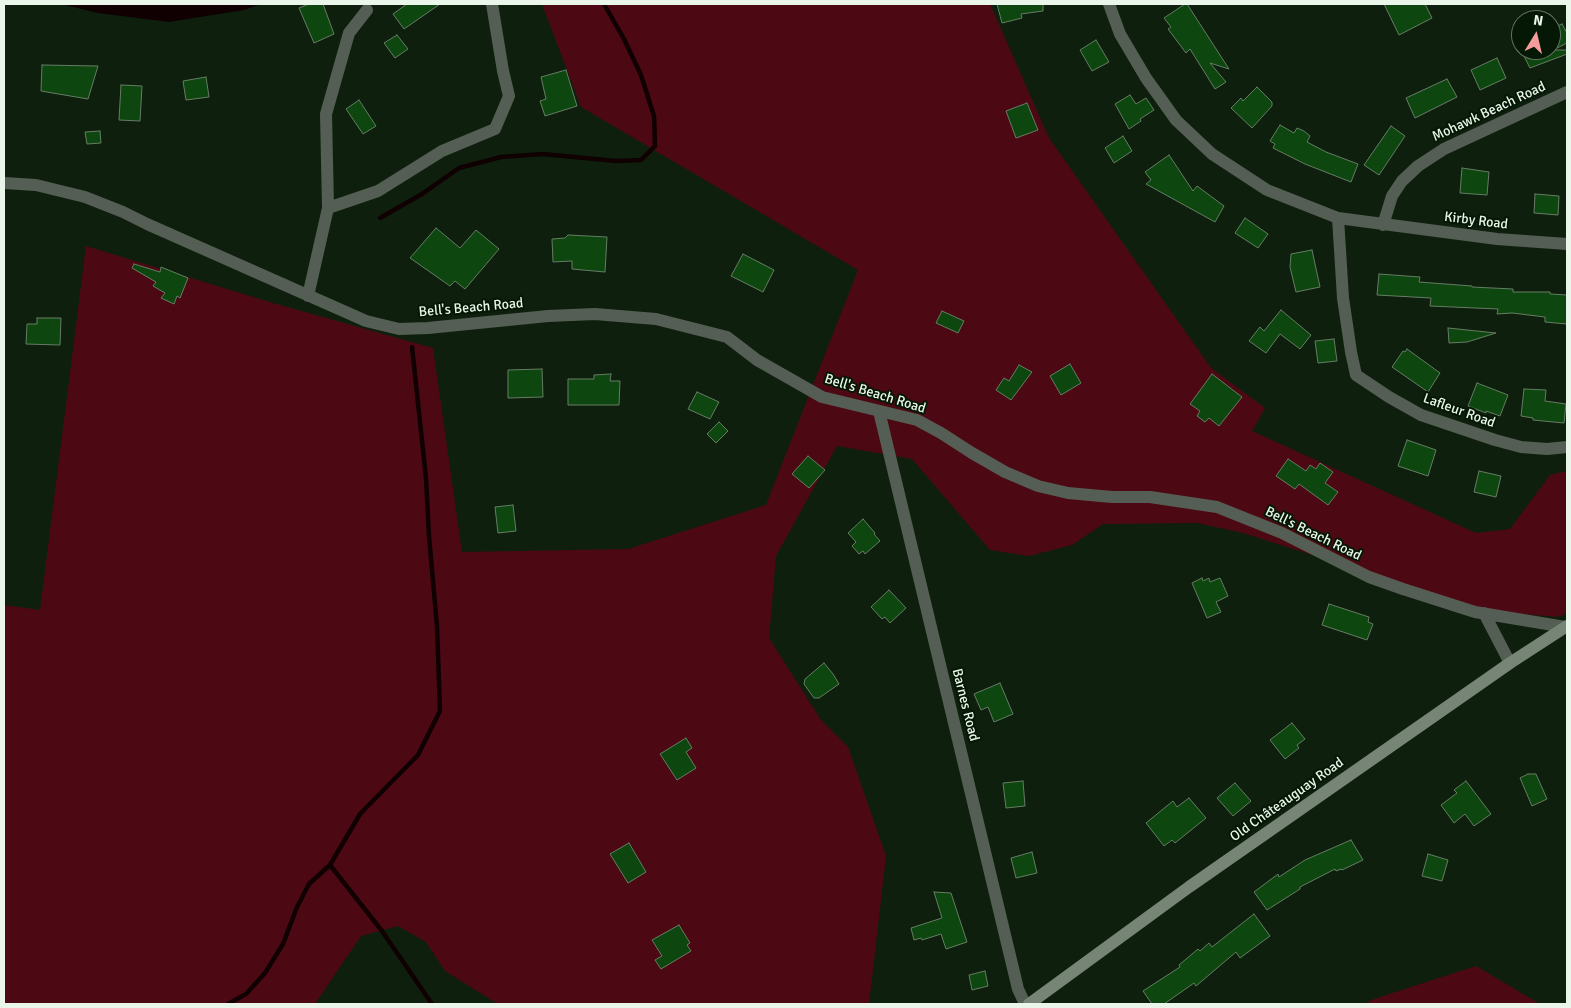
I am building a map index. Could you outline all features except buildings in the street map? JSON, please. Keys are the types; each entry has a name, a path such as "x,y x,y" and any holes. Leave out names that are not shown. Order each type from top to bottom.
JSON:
{"street":[{"path":"328,208 378,191 442,151 495,129 509,96 492,4"},
{"path":"1109,4 1120,34 1146,78 1176,120 1212,154 1267,190 1338,218 1382,225"},
{"path":"308,296 328,208 326,114 349,33 367,10"},
{"name":"Mohawk Beach Road","path":"1382,225 1392,196 1402,181 1418,166 1444,149 1567,92"},
{"name":"Bell's Beach Road","path":"4,184 36,185 85,197 123,212 366,321 399,329 428,328 548,316 594,314 656,319 727,337 757,360 822,396 879,412 917,420 942,433 1005,472 1038,486 1068,493 1112,497 1150,497 1217,507 1282,533 1369,577 1443,602 1484,613 1566,627"},
{"name":"Lafleur Road","path":"1338,218 1343,298 1356,375 1389,397 1421,414 1479,434 1520,447 1547,449 1567,447"},
{"name":"Kirby Road","path":"1382,225 1497,239 1567,244"},
{"name":"Barnes Road","path":"879,412 1018,989 1027,1004"},
{"path":"1484,613 1510,663"},
{"name":"Old Châteauguay Road","path":"1027,1004 1189,887 1510,663 1566,627"}],"shaded area":[{"path":"61,4 261,4 244,10 169,22 98,13"},
{"path":"542,4 990,4 1049,138 1211,368 1265,408 1252,431 1476,533 1510,529 1550,475 1567,471 1567,613 1558,617 1489,611 1243,533 1197,523 1103,524 1072,545 1029,556 990,550 912,459 837,446 776,556 769,638 821,720 848,747 886,856 869,1004 498,1004 445,971 426,942 398,926 361,936 315,1004 4,1004 4,605 40,610 86,246 273,303 433,348 462,552 628,549 766,505 858,270 581,107"},
{"path":"1476,966 1540,1004 1366,1004 1371,1000"}],"waterway":[{"path":"380,218 422,194 459,168 501,157 543,154 616,161 641,160 655,146 654,116 641,75 624,39 604,4"},
{"path":"412,347 426,478 437,626 440,711 418,755 360,814 330,865 382,931 432,1004"},
{"path":"228,1004 246,994 265,973 283,944 297,907 309,884 330,865"}]}
